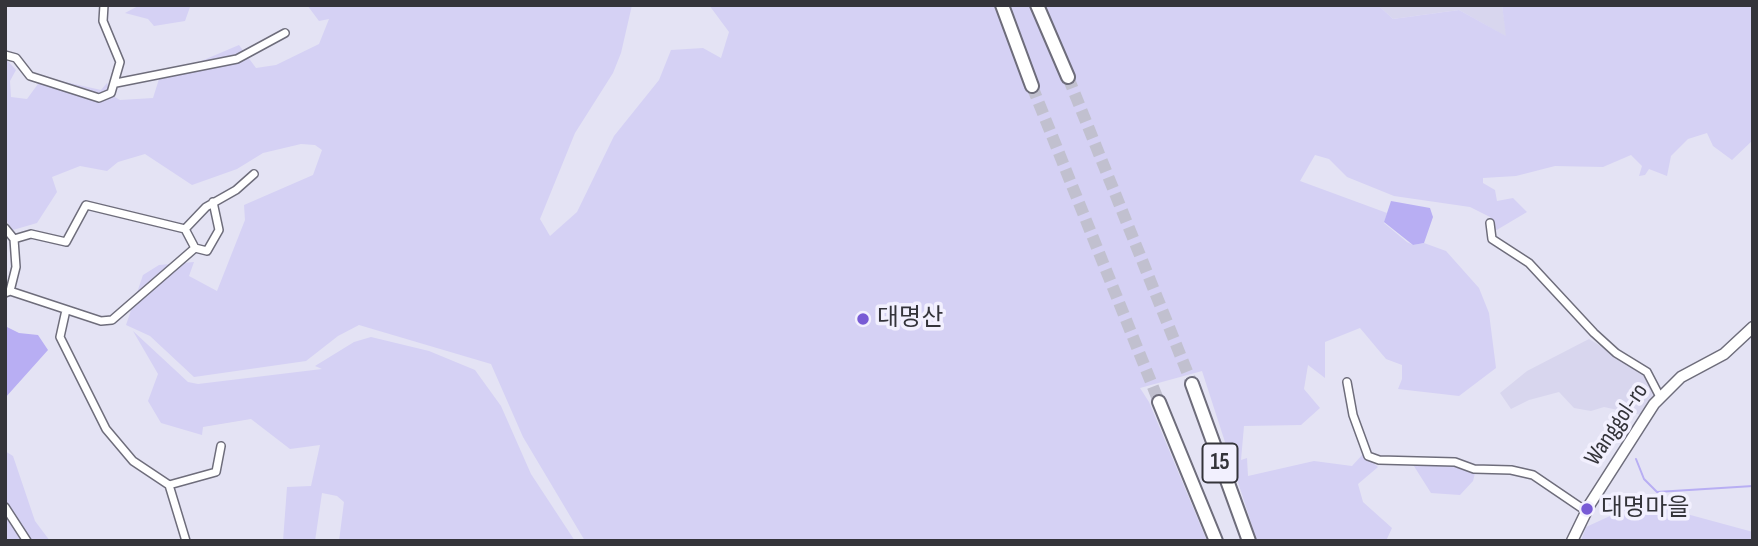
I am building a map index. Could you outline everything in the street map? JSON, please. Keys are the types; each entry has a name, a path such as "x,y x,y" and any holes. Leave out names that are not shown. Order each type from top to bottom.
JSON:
{"highway":[{"path":"1002,5 1032,86"},
{"path":"1037,5 1068,77"},
{"name":"15","path":"1192,384 1249,541"},
{"name":"15","path":"1158,402 1216,541"}],"main road":[{"name":"Wanggol-ro","path":"1572,541 1586,511 1660,397 1681,377 1724,354 1753,327"}],"street":[{"path":"5,55 16,58 30,76 99,98 111,93 120,62 103,21 104,5"},
{"path":"116,83 237,59 285,33"},
{"path":"185,229 213,202 236,190 254,174"},
{"path":"14,239 31,234 65,242 86,205 185,229 195,248 207,251 219,230 213,202"},
{"path":"1490,223 1492,239 1529,263 1594,333 1616,353 1647,373 1660,397"},
{"path":"5,228 14,239 16,267 8,292 101,321 112,320 195,248"},
{"path":"66,310 60,337 106,429 133,461 169,485 186,541"},
{"path":"1348,382 1353,415 1368,456 1379,460 1455,462 1474,470 1511,470 1533,475 1586,511"},
{"path":"169,485 216,472 221,446"},
{"path":"5,508 27,541"}],"shaded area":[{"path":"140,5 195,5 190,7 185,21 154,26 148,19 125,13"},
{"path":"307,5 632,5 621,53 613,73 575,133 540,219 550,236 577,212 614,136 659,80 671,50 703,48 721,58 729,32 709,5 1378,5 1393,19 1459,10 1506,36 1502,5 1753,5 1753,140 1732,160 1713,146 1707,133 1688,139 1671,156 1667,176 1649,169 1645,175 1639,176 1642,166 1631,155 1603,167 1555,166 1516,176 1483,178 1483,183 1495,190 1497,201 1513,198 1527,212 1495,231 1490,217 1470,207 1394,196 1347,177 1329,159 1315,155 1300,181 1387,213 1384,223 1413,245 1424,243 1446,251 1479,288 1489,313 1496,368 1459,396 1398,389 1402,379 1402,365 1386,359 1360,328 1325,342 1325,378 1308,365 1304,389 1320,408 1301,425 1244,426 1241,460 1247,458 1248,476 1314,461 1352,466 1363,454 1378,467 1358,484 1363,502 1392,528 1386,541 1257,541 1202,371 1140,388 1149,402 1207,541 585,541 523,437 491,364 359,325 338,336 306,361 194,377 150,336 126,325 143,275 159,265 194,262 189,276 217,291 245,220 244,205 313,175 322,150 315,145 301,144 263,153 237,169 192,185 145,154 118,162 107,171 80,166 52,177 57,192 37,223 13,230 5,219 5,58 16,70 10,81 11,97 27,99 43,77 101,90 107,83 113,96 120,100 153,98 159,79 239,45 256,68 276,65 319,44 329,19 319,21"},
{"path":"1378,5 1502,5 1507,37 1459,10 1393,19"},
{"path":"1391,201 1430,208 1433,217 1424,243 1413,245 1384,222"},
{"path":"5,326 19,333 38,335 48,350 5,398"},
{"path":"133,331 188,382 198,384 322,369 315,366 354,342 371,337 429,351 475,370 501,406 531,474 575,541 339,541 344,502 337,496 322,493 315,541 283,541 287,487 311,486 320,445 290,449 251,419 203,427 202,435 161,423 148,401 158,374"},
{"path":"1589,339 1645,373 1661,389 1641,415 1604,407 1591,411 1574,408 1559,392 1529,400 1511,409 1500,393 1527,371"},
{"path":"5,451 13,456 35,521 50,541 5,541"},
{"path":"1412,463 1448,465 1475,473 1473,481 1460,495 1431,493"},
{"path":"1650,504 1753,532 1753,541 1581,541 1586,527 1632,506"}],"waterway":[{"path":"1636,459 1644,479 1657,492 1753,486"}],"tunnel":[{"path":"1068,77 1192,384"},
{"path":"1032,86 1159,402"}],"place":[{"name":"대명산","path":"863,319"},
{"name":"대명마을","path":"1587,509"}]}
